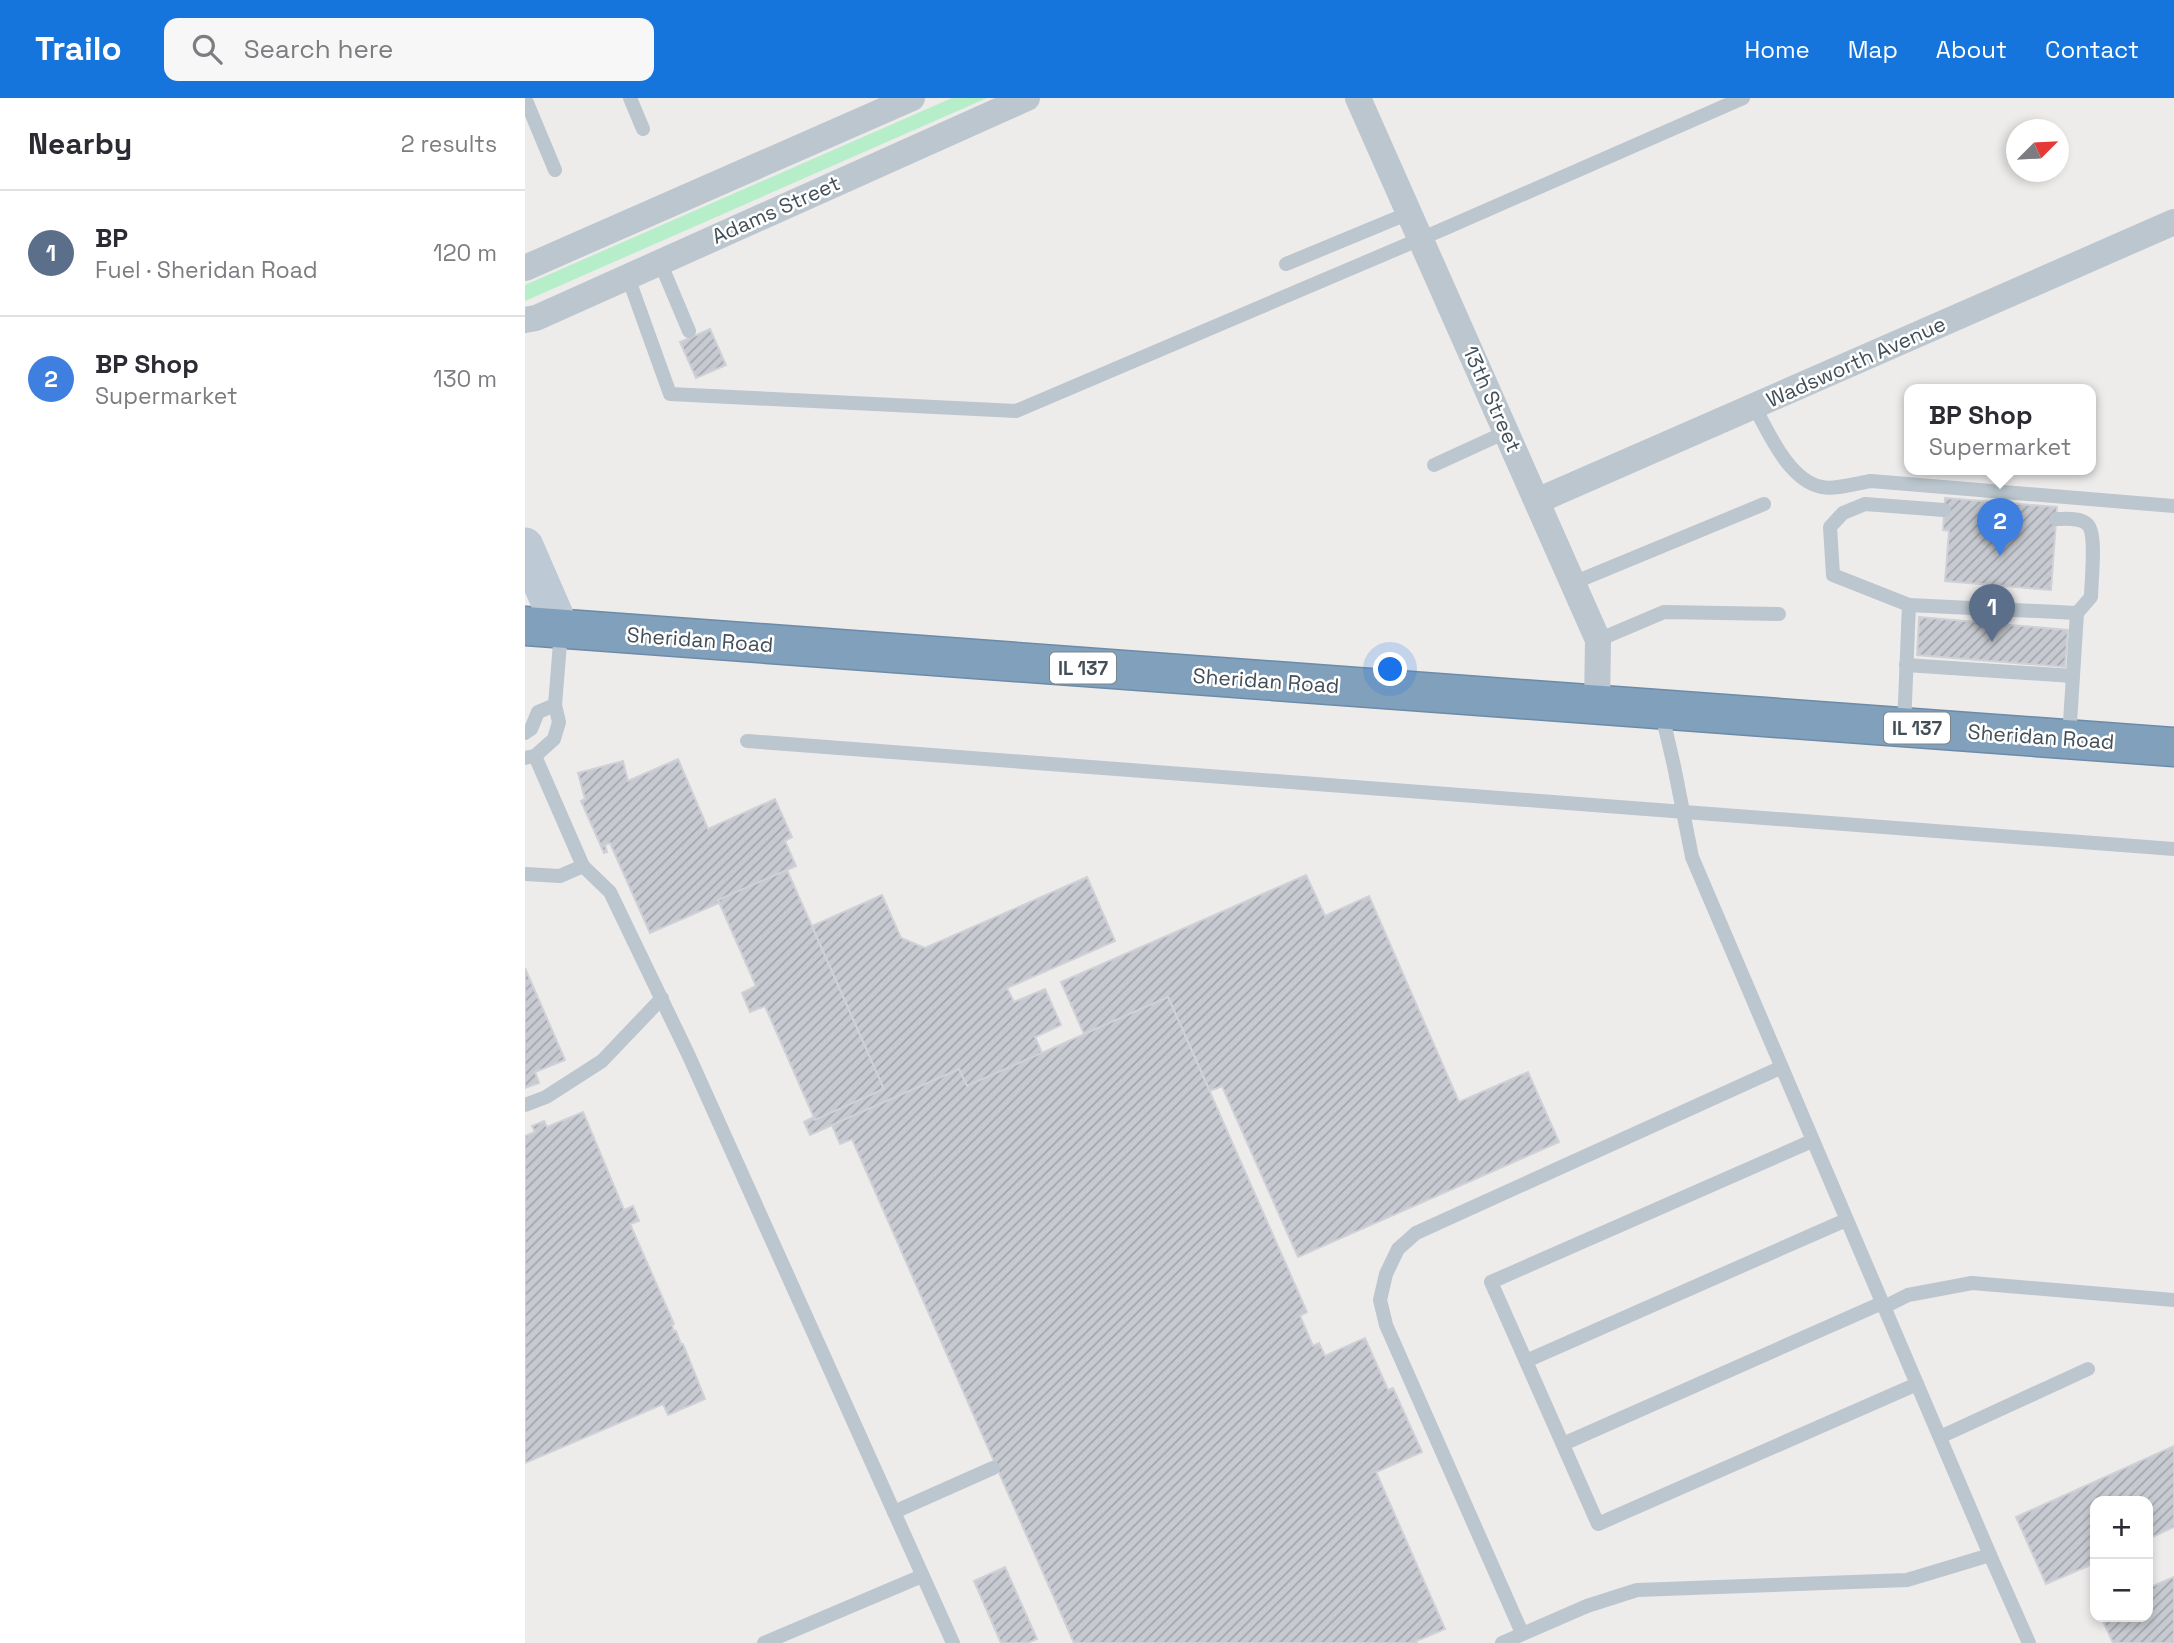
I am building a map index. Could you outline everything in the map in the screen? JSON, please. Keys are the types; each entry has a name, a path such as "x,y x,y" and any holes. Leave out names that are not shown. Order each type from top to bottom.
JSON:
{"highway":[{"name":"Sheridan Road","path":"543,627 2174,747"}],"street":[{"path":"525,268 912,98"},
{"name":"Adams Street","path":"525,320 536,318 1027,98"},
{"name":"13th Street","path":"1358,98 1598,640 1597,706"},
{"name":"Wadsworth Avenue","path":"1537,501 2174,222"},
{"path":"525,546 543,627"}],"lane":[{"path":"630,98 643,129"},
{"path":"628,277 670,394 1016,411 1421,239 1743,98"},
{"path":"525,99 555,170"},
{"path":"1286,264 1409,213"},
{"path":"660,262 689,331"},
{"path":"1754,406 1783,457 1801,478 1823,488 1871,481 2174,506"},
{"path":"1434,466 1506,432"},
{"path":"1573,583 1764,504"},
{"path":"1944,510 1865,504 1843,513 1830,527 1833,575 1909,605 2077,613"},
{"path":"2056,519 2079,520 2089,526 2092,536 2091,597 2077,613 2069,739"},
{"path":"1904,727 1909,605"},
{"path":"1598,640 1664,612 1779,614"},
{"path":"543,627 559,722 554,739 528,759 583,866 610,891 662,998 953,1643"},
{"path":"1906,665 2073,676"},
{"path":"525,733 531,729 538,712 555,705"},
{"path":"1661,709 1692,857 1780,1068 2029,1643"},
{"path":"747,741 2174,849"},
{"path":"525,874 560,876 583,866"},
{"path":"525,1105 546,1097 602,1061 662,998"},
{"path":"1522,1633 1386,1325 1380,1300 1386,1274 1398,1249 1416,1233 1780,1068"},
{"path":"1812,1141 1491,1282 1598,1524 1917,1384"},
{"path":"1527,1361 1846,1220"},
{"path":"1563,1444 1908,1295 1972,1283 2174,1300"},
{"path":"1940,1437 2088,1369"},
{"path":"894,1512 993,1468"},
{"path":"1502,1643 1587,1606 1637,1590 1907,1580 1990,1555"},
{"path":"764,1643 922,1576"}],"green space":[{"path":"952,98 987,98 525,301 525,285"}],"building":[{"path":"710,329 726,365 696,378 680,342"},
{"path":"1945,498 2057,507 2051,590 1945,581 1949,531 1943,530"},
{"path":"1919,617 2068,630 2065,667 1917,655"},
{"path":"678,759 708,829 775,799 792,837 785,841 796,866 650,933 610,843 605,845 607,852 604,853 581,801 585,799 578,773 623,761 628,781"},
{"path":"787,870 884,1089 815,1120 765,1006 750,1012 742,993 756,986 718,900"},
{"path":"1306,875 1325,916 1369,896 1459,1102 1528,1072 1559,1142 1298,1257 1222,1086 1210,1091 1168,997 1084,1034 1061,982"},
{"path":"1087,877 1115,941 1007,988 1014,1002 1045,989 1061,1025 1035,1037 1042,1053 967,1086 959,1069 810,1135 804,1122 814,1117 815,1120 884,1089 812,926 882,895 901,938 925,948"},
{"path":"525,968 565,1060 535,1072 539,1083 525,1088"},
{"path":"1168,997 1307,1312 1300,1316 1313,1346 1319,1343 1325,1356 1365,1338 1388,1390 1393,1388 1422,1452 1376,1472 1445,1629 1416,1641 1417,1643 1074,1643 852,1139 840,1144 832,1125 959,1069 967,1086"},
{"path":"583,1112 624,1210 633,1206 639,1221 630,1224 674,1324 674,1332 676,1331 683,1344 705,1399 668,1415 663,1404 525,1463 525,1136 535,1132 532,1126 544,1121 547,1127"},
{"path":"2174,1446 2174,1527 2153,1537 2153,1496 2090,1496 2090,1565 2046,1584 2016,1517"},
{"path":"1005,1567 1037,1639 1027,1643 1001,1643 974,1581"},
{"path":"2174,1577 2174,1643 2113,1643 2103,1622 2153,1622 2153,1586"}],"place":[{"name":"BP Shop","path":"2000,556"},
{"name":"BP","path":"1992,642"}]}
